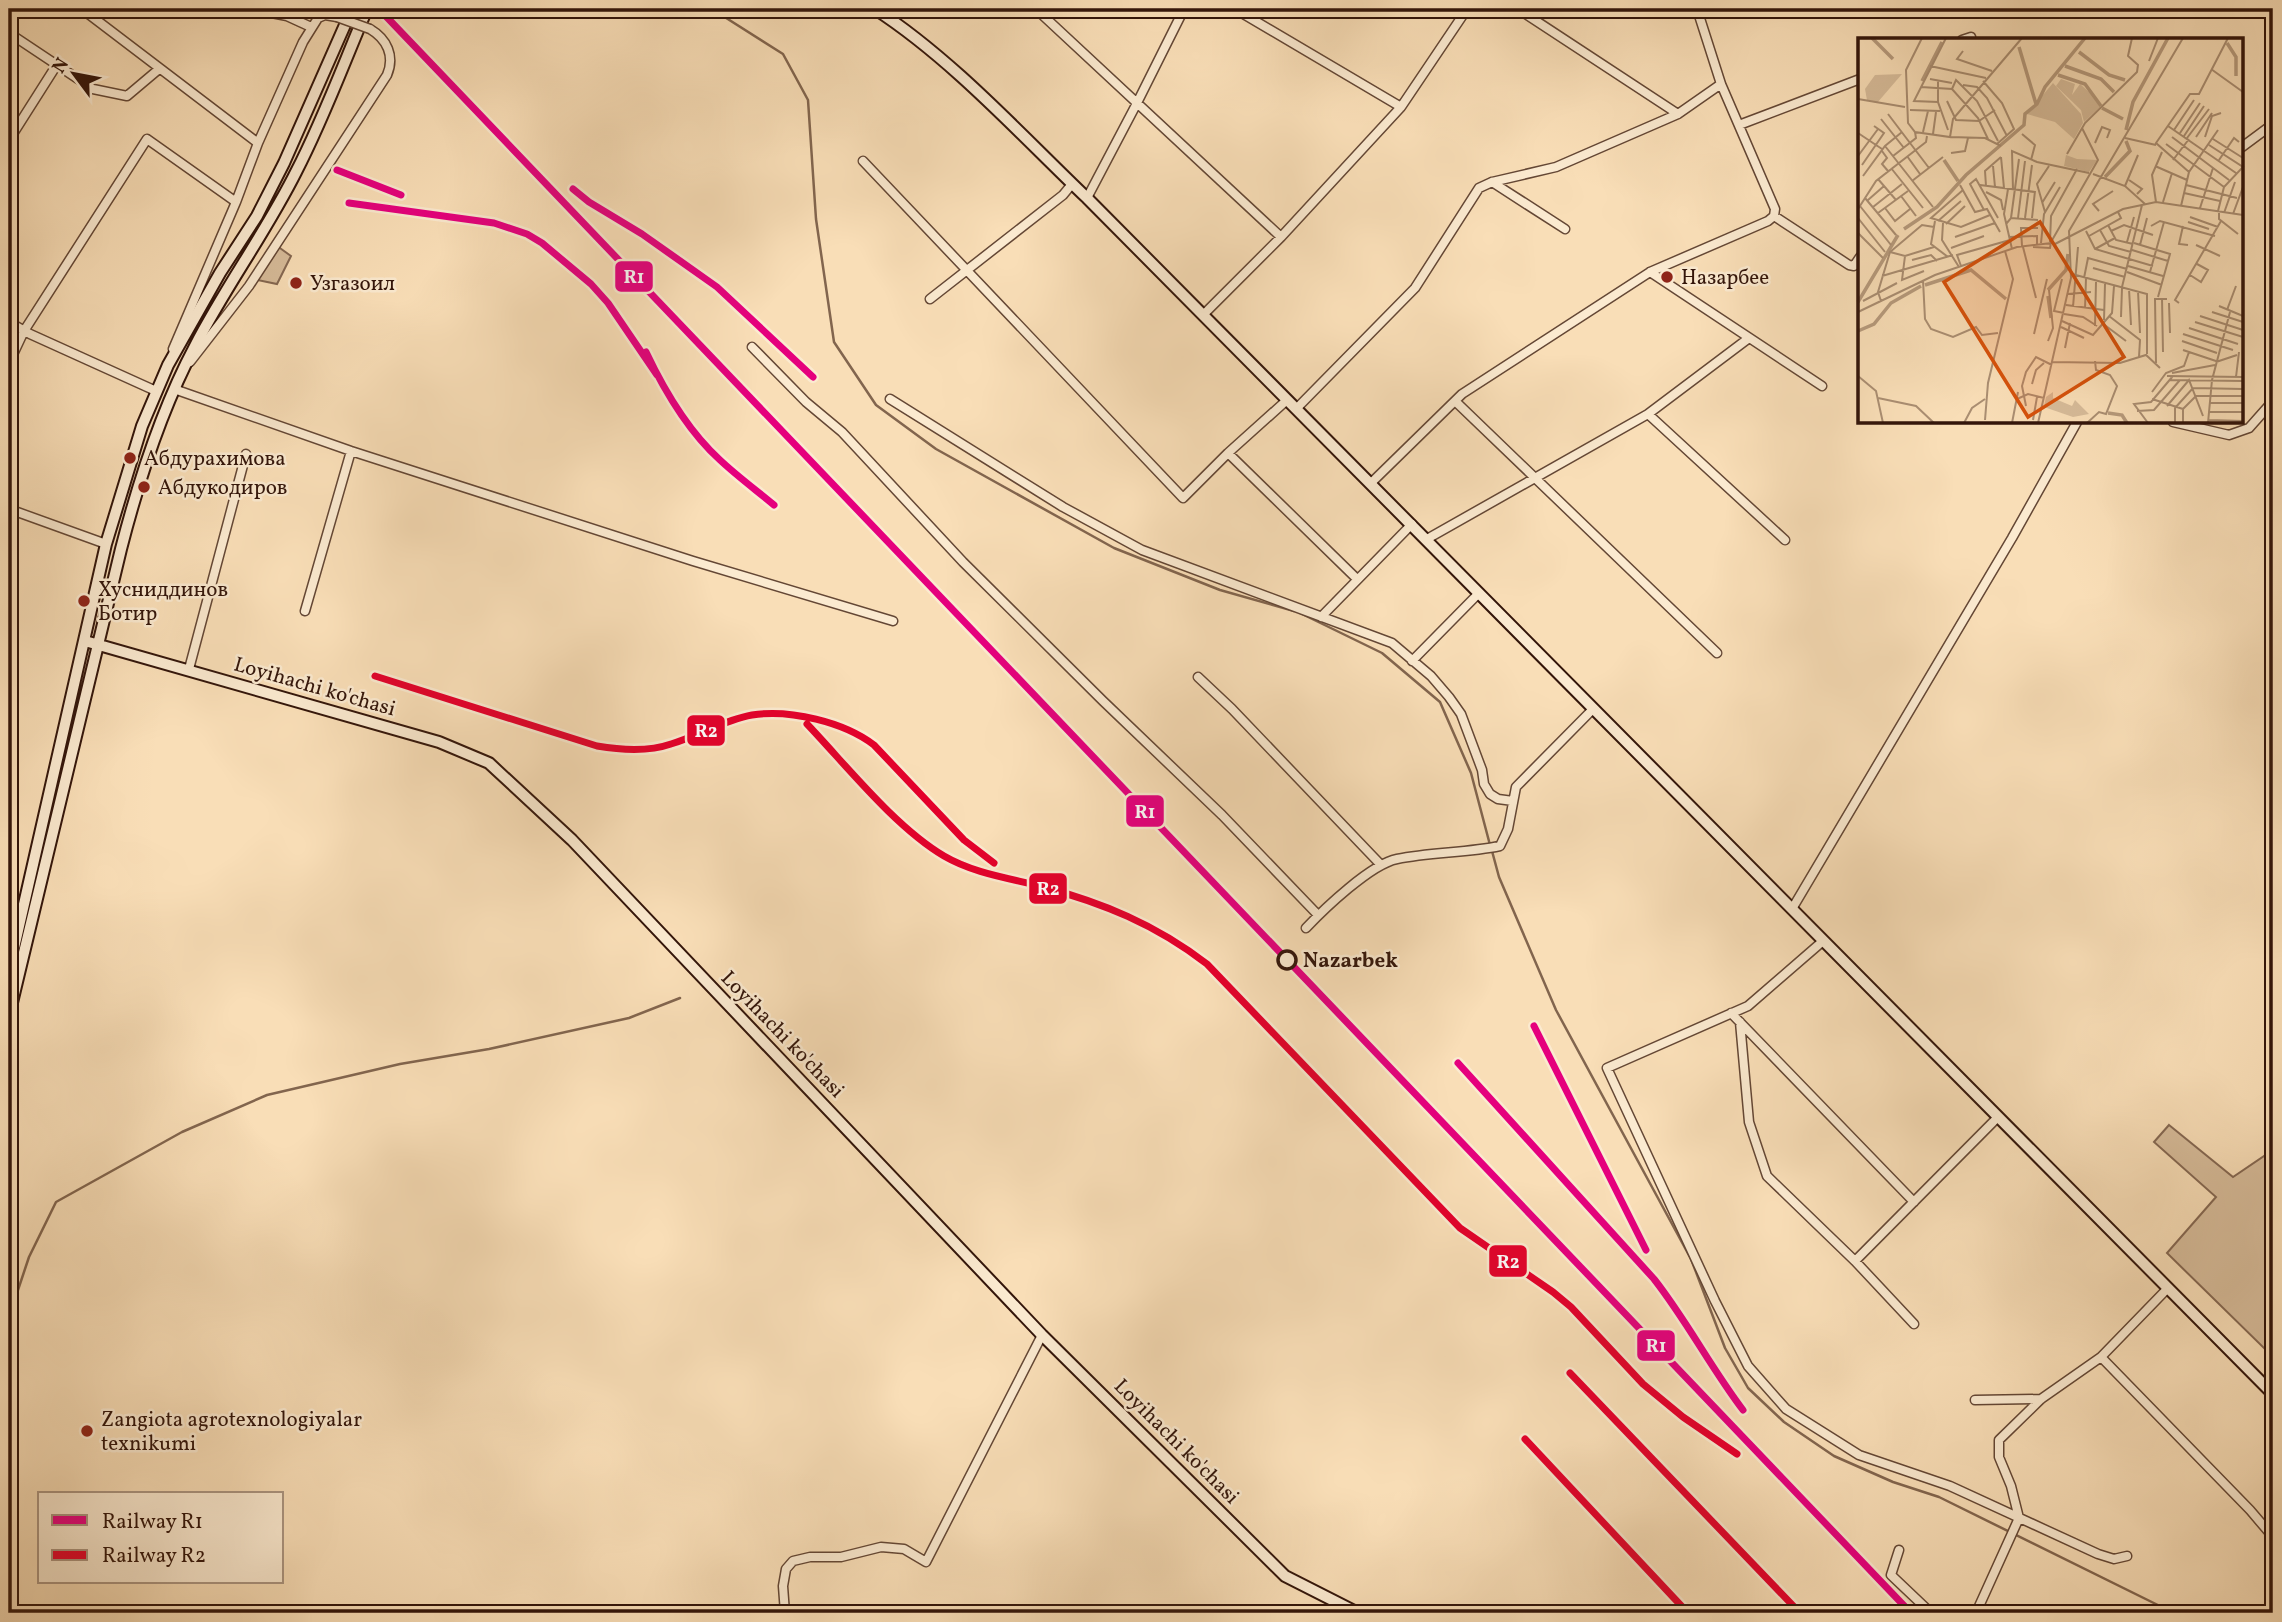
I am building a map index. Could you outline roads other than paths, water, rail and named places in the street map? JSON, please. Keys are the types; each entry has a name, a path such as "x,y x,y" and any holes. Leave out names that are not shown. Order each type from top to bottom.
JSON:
{"main road":[{"path":"9,970 106,544 128,465 168,365 262,205 352,9"},
{"path":"875,9 916,38 958,74 1087,198 2273,1394"},
{"path":"9,1016 141,475 182,372 205,327 267,226 297,170 364,16"},
{"name":"Loyihachi ko'chasi","path":"86,641 439,742 489,763 572,840 1042,1335 1285,1576 1358,1613"}],"street":[{"path":"82,9 258,143"},
{"path":"250,9 272,12 311,27"},
{"path":"1035,9 1281,236"},
{"path":"1087,198 1184,9"},
{"path":"1235,9 1401,107"},
{"path":"1203,315 1401,107 1467,9"},
{"path":"1518,9 1678,114"},
{"path":"1371,483 1462,394 1650,272 1774,216 1775,208 1721,84 1697,9"},
{"path":"168,365 258,143 319,12 370,29 387,46 391,62 387,75 249,286 182,372"},
{"path":"9,33 93,89 127,96 159,69"},
{"path":"9,140 55,66"},
{"path":"1739,125 1858,80"},
{"path":"1297,408 1415,288 1479,188 1492,182 1556,167 1678,114 1721,84"},
{"path":"2244,146 2273,124"},
{"path":"9,363 24,331 147,139 236,202"},
{"path":"863,161 1183,498 1287,400"},
{"path":"1492,182 1565,229"},
{"path":"930,299 1063,195 1072,184"},
{"path":"1774,216 1849,265 1854,266 1858,260"},
{"path":"1650,272 1822,386"},
{"path":"9,322 156,391"},
{"path":"1427,539 1648,414 1749,338"},
{"path":"752,347 806,402 842,432 963,562 1222,815 1318,915"},
{"path":"174,389 351,451 693,561 893,621"},
{"path":"890,398 1063,507 1142,550 1392,643 1431,677 1461,714 1490,794 1498,799 1513,800"},
{"path":"1455,401 1717,653"},
{"path":"2182,424 2229,435 2249,428 2273,401"},
{"path":"1648,414 1785,540"},
{"path":"1792,909 2012,538 2076,424"},
{"path":"305,611 351,451"},
{"path":"1228,453 1357,579"},
{"path":"188,669 246,454"},
{"path":"9,509 106,544"},
{"path":"1321,617 1412,524"},
{"path":"1412,661 1479,593"},
{"path":"1198,677 1381,865"},
{"path":"1306,928 1334,900 1381,865 1395,859 1500,846 1508,829 1516,787 1593,709"},
{"path":"1823,941 1748,1006 1607,1068 1704,1278 1748,1366 1786,1409 1859,1455 1950,1486 2098,1554 2114,1559 2127,1556"},
{"path":"1731,1013 1914,1202"},
{"path":"1740,1022 1749,1122 1767,1176 1855,1261 1914,1324"},
{"path":"1855,1261 1998,1117"},
{"path":"1976,1613 2019,1518 2011,1486 1999,1457 1999,1440 2042,1399 2101,1357 2168,1288"},
{"path":"785,1613 783,1587 786,1569 793,1561 810,1557 841,1557 881,1547 904,1549 926,1562 1042,1335"},
{"path":"2101,1357 2273,1537"},
{"path":"1975,1400 2042,1399"},
{"path":"1899,1550 1891,1575 1931,1613"}],"waterway":[{"path":"712,9 783,54 808,100 816,219 834,342 876,405 936,449 1114,548 1220,590 1294,611"},
{"path":"1300,613 1382,653 1440,702 1471,773 1490,845"},
{"path":"1492,851 1499,877 1556,1010 1691,1259 1725,1348 1748,1388 1784,1422 1834,1456 1893,1482 1939,1497 2174,1613"},
{"path":"9,1317 29,1257 56,1202 182,1132 267,1095 400,1064 489,1049 629,1018 680,998"}],"rail line":[{"name":"R1","path":"379,9 1911,1613"},
{"name":"R1","path":"337,170 401,195"},
{"name":"R1","path":"573,189 717,287 813,377"},
{"name":"R1","path":"349,203 494,223 527,234 542,243 591,284 608,303 657,375"},
{"name":"R1","path":"646,352 669,395 697,436 726,466 774,505"},
{"name":"R2","path":"375,676 597,746 634,750 662,747 752,715 783,714 816,719 848,730 874,745 964,840 994,863"},
{"name":"R2","path":"807,724 890,813 944,856 979,871 1040,886 1128,916 1168,937 1207,964 1460,1228 1553,1292 1571,1307 1643,1384 1683,1417 1737,1454"},
{"name":"R1","path":"1534,1026 1646,1250"},
{"name":"R1","path":"1458,1063 1654,1279 1743,1410"},
{"name":"R2","path":"1570,1373 1800,1613"},
{"name":"R2","path":"1525,1439 1688,1613"}],"place":[{"name":"Назарбее","path":"1667,277"},
{"name":"Узгазоил","path":"296,283"},
{"name":"Абдурахимова","path":"130,458"},
{"name":"Абдукодиров","path":"144,487"},
{"name":"Хусниддинов Ботир","path":"84,601"},
{"name":"Nazarbek","path":"1287,960"},
{"name":"Zangiota agrotexnologiyalar texnikumi","path":"87,1431"}]}
